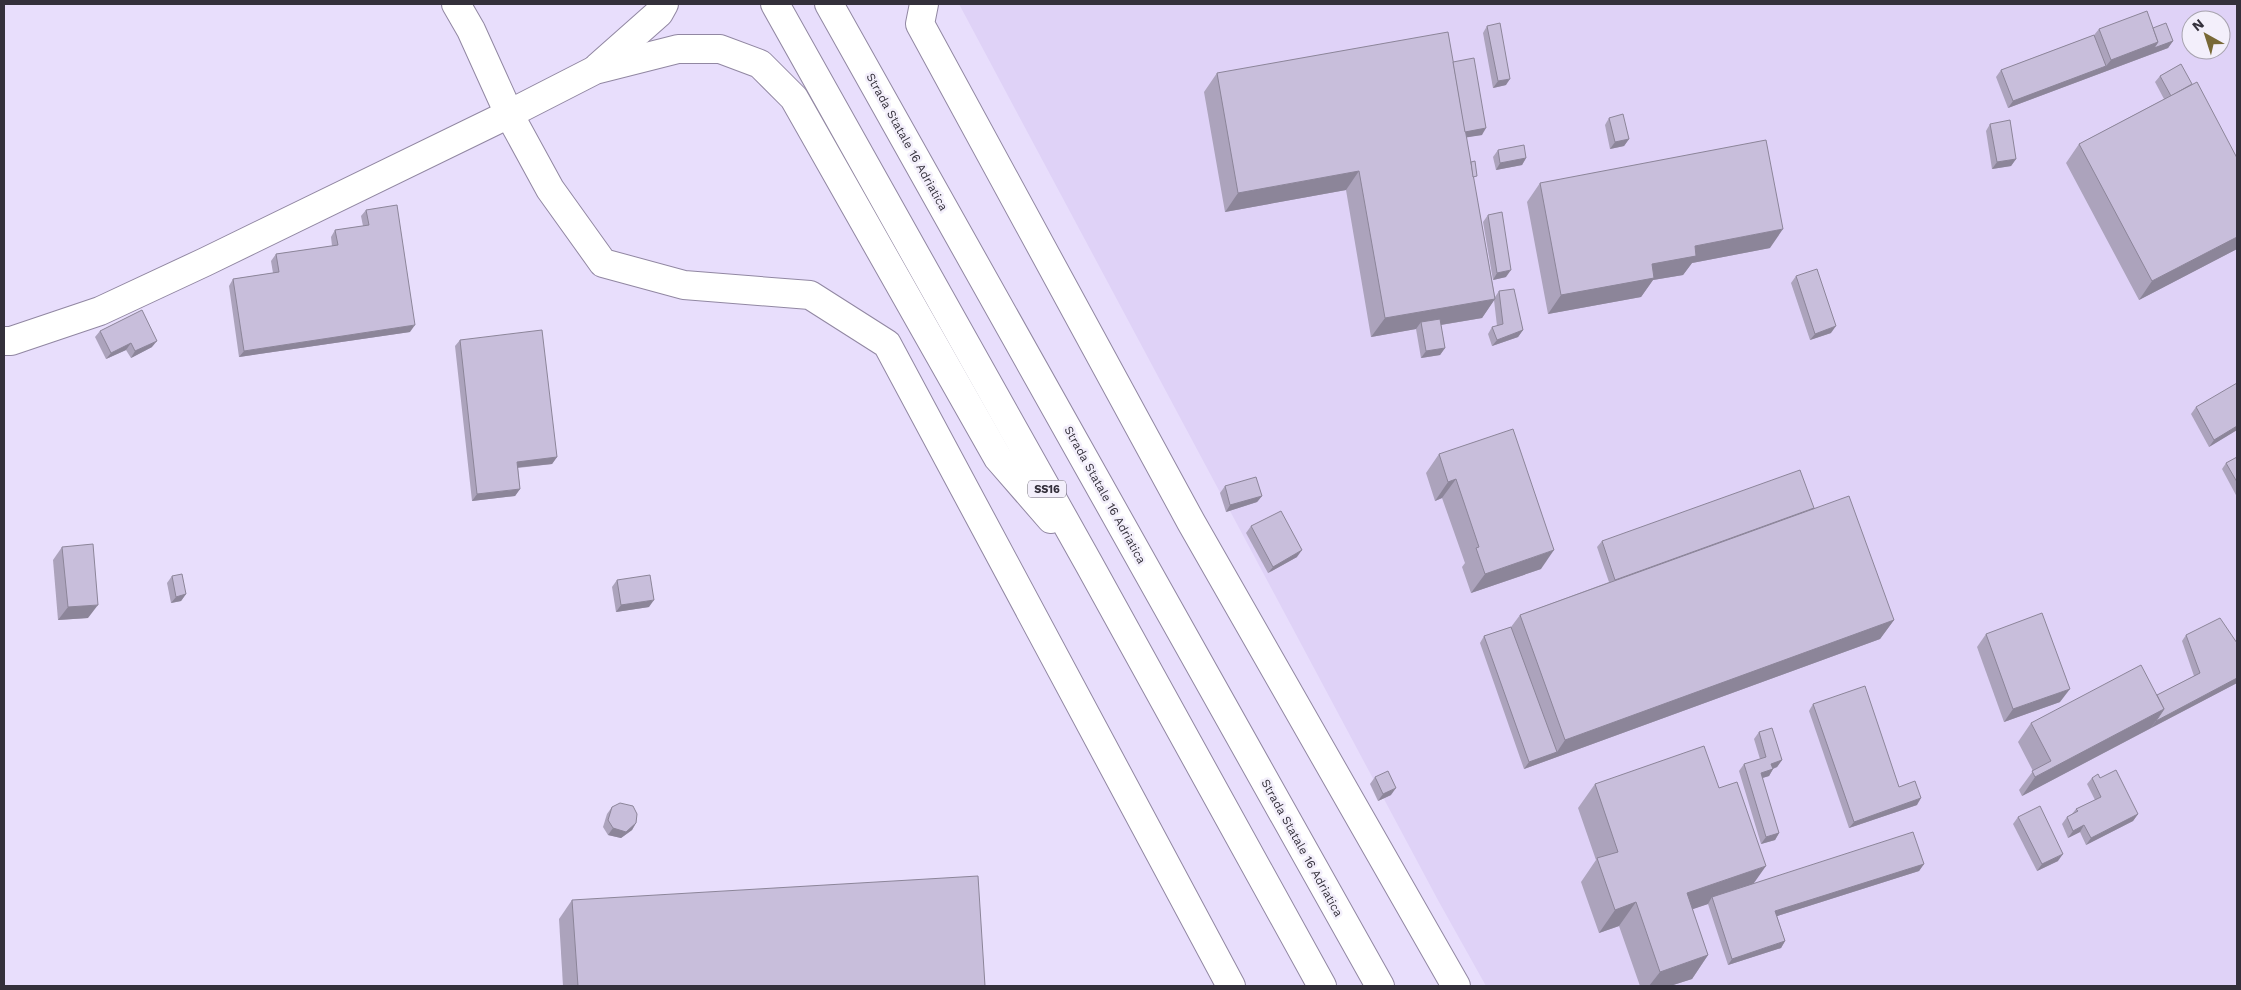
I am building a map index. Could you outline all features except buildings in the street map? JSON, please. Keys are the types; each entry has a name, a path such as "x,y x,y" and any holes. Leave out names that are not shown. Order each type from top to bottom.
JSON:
{"main road":[{"path":"456,4 471,30 509,114 550,189 603,263 684,285 810,295 887,344 1231,986"},
{"path":"595,70 659,13 664,4"},
{"name":"SS16","path":"775,4 1320,981"},
{"name":"Strada Statale 16 Adriatica","path":"829,4 1380,986"},
{"path":"917,10 1191,522 1456,986"},
{"path":"4,340 11,341 100,310 205,262 595,70 678,49 720,49 760,64 794,98 998,458 1089,564"}],"shaded area":[{"path":"959,4 2237,4 2237,986 1486,986 1439,902"}]}
